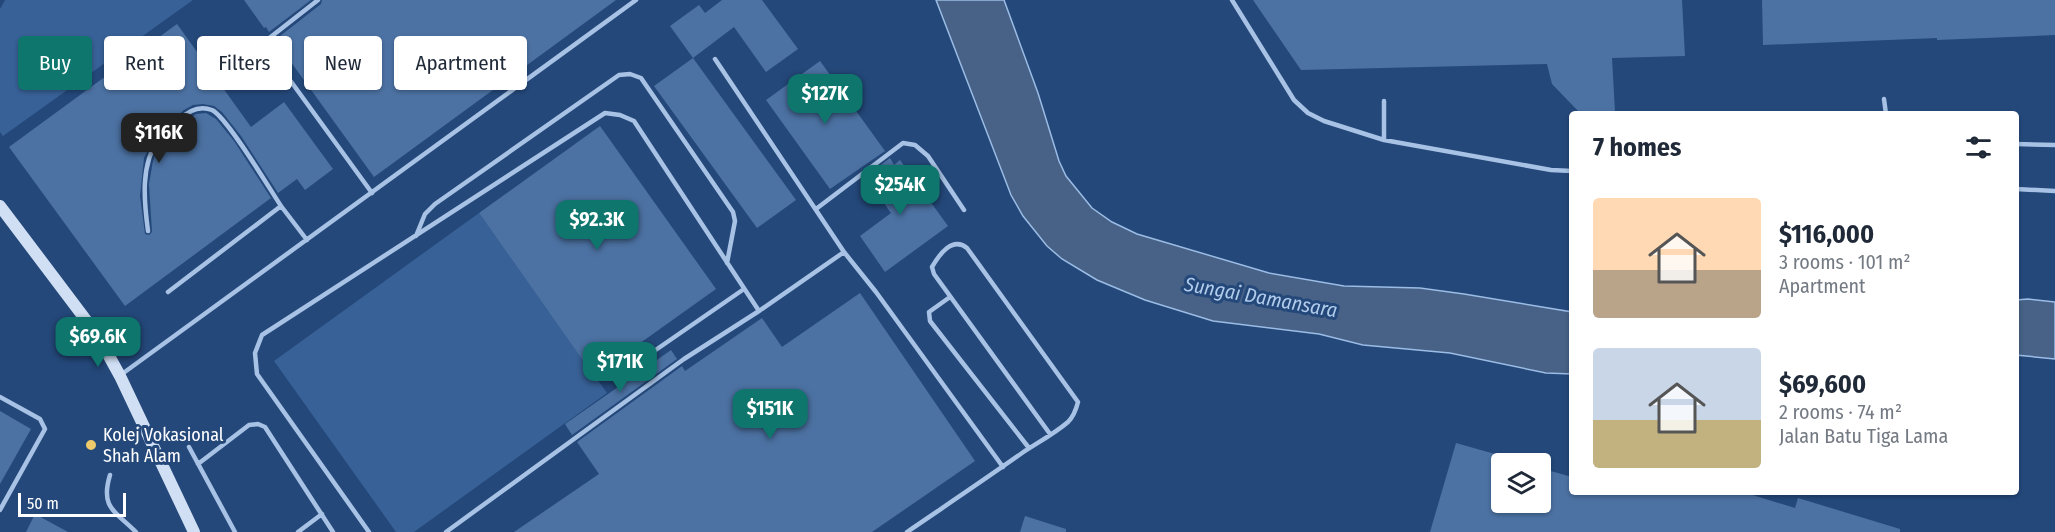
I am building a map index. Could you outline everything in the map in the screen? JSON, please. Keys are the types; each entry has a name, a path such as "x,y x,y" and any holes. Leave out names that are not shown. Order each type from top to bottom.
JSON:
{"main road":[{"path":"0,206 98,336 120,376 194,532"}],"lane":[{"path":"318,0 263,43 372,193"},
{"path":"120,376 636,0"},
{"path":"1232,0 1294,100 1308,113 1324,122 1384,140 1551,170 1569,171"},
{"path":"715,58 844,252 876,292 1003,467"},
{"path":"416,236 425,214 435,204 619,75 630,74 641,78 733,212 735,221 727,263"},
{"path":"1884,99 1886,111"},
{"path":"1384,101 1384,140"},
{"path":"148,231 144,203 150,153 160,136 188,112 202,107 214,111 227,125 281,206 307,240"},
{"path":"369,532 257,374 255,353 262,335 605,113 620,115 634,121 759,311"},
{"path":"816,209 903,144 915,145 928,156 964,210"},
{"path":"2019,144 2055,145"},
{"path":"2019,189 2055,191"},
{"path":"168,292 281,206"},
{"path":"907,532 1068,422 1076,413 1078,402 967,248 963,244 955,244 944,250 932,267 934,274 1050,434"},
{"path":"446,532 684,359 844,252"},
{"path":"618,376 744,289"},
{"path":"950,297 929,312 930,321 1029,448"},
{"path":"0,397 40,419 45,429 0,510"},
{"path":"198,464 249,425 258,424 265,427 333,532"},
{"path":"189,447 235,532"},
{"path":"110,475 105,490 108,504 136,532"},
{"path":"298,532 321,514"}],"shaded area":[{"path":"5,0 193,0 143,36 104,36 104,64 92,72 92,36 18,36 18,90 67,90 3,136 0,132 0,9"},
{"path":"479,213 607,393 414,532 396,532 274,361"}],"water":[{"name":"Sungai Damansara","path":"936,0 1004,0 1066,176 1092,208 1112,222 1137,234 1269,273 1344,286 1420,288 1569,312 1569,374 1546,373 1450,353 1363,345 1319,334 1213,321 1145,300 1097,280 1062,259 1047,246 1023,216 1011,195"},
{"path":"2019,300 2055,302 2055,359 2019,355"}],"building":[{"path":"244,0 311,0 269,32"},
{"path":"322,0 616,0 527,65 527,36 394,36 394,90 493,90 374,177 311,90 382,90 382,36 304,36 304,80 292,64 292,36 280,36 321,4"},
{"path":"722,0 762,0 798,49 766,72 734,27 693,58 670,26 699,5 705,13"},
{"path":"1253,0 1682,0 1685,56 1612,58 1615,111 1578,111 1552,84 1547,64 1301,70"},
{"path":"1762,0 2055,0 2055,35 1763,45"},
{"path":"177,24 197,52 197,90 224,90 251,127 284,102 333,169 305,190 297,179 278,193 241,136 222,112 214,106 203,104 193,105 184,110 158,132 144,158 140,196 145,234 149,235 152,232 149,184 157,150 166,136 196,114 206,113 216,119 234,141 271,198 125,306 9,147 87,90 92,90 92,86 104,77 104,90 185,90 185,36 161,36"},
{"path":"693,58 796,200 757,228 654,86"},
{"path":"820,61 885,151 830,189 766,100"},
{"path":"600,126 716,289 594,376 479,213"},
{"path":"890,158 894,165 900,160 948,226 885,272 860,236 891,213 865,177"},
{"path":"860,293 975,461 872,532 514,532 599,474 577,442 682,366 685,371 762,318 782,347"},
{"path":"671,350 677,359 572,435 565,424"},
{"path":"0,411 31,429 0,484"},
{"path":"1456,443 1491,453 1491,513 1551,513 1551,471 1569,476 1569,495 1753,495 1795,508 1798,498 1900,529 1900,532 1430,532"},
{"path":"35,514 68,532 26,532"},
{"path":"1025,516 1066,529 1066,532 1020,532"}],"place":[{"name":"Kolej Vokasional Shah Alam","path":"91,445"}]}
